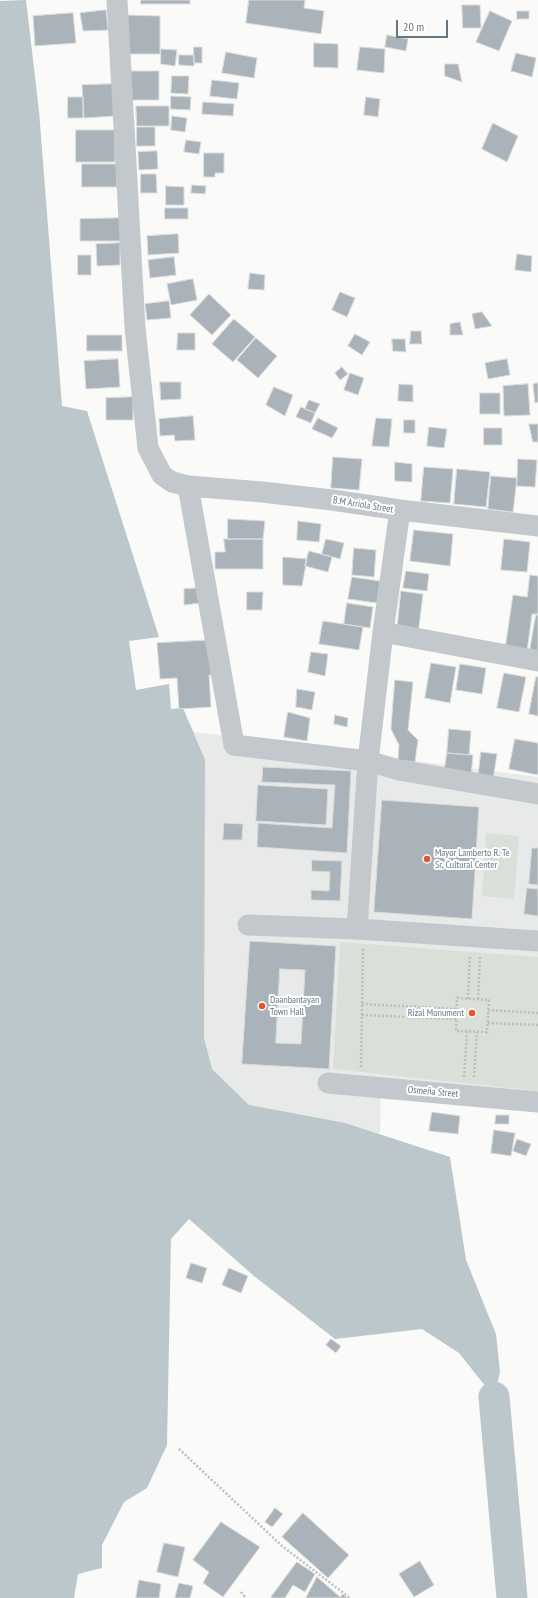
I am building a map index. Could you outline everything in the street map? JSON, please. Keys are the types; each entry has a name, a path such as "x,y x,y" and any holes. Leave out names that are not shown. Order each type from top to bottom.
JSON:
{"street":[{"name":"B.M Arriola Street","path":"117,0 135,328 148,448 162,475 172,482 188,486 324,499 400,510 538,526"},
{"path":"188,486 234,745 368,761 399,770 538,794"},
{"path":"357,929 368,761 383,632 400,510"},
{"path":"383,632 538,661"},
{"path":"248,926 357,929 538,941"},
{"name":"Osmeña Street","path":"328,1083 538,1102"}],"path":[{"path":"357,929 363,950 360,1085"},
{"path":"468,999 476,937"},
{"path":"476,937 478,999"},
{"path":"457,998 478,999 489,1000 487,1032 456,1031 457,998"},
{"path":"362,1004 457,1009"},
{"path":"488,1010 538,1013"},
{"path":"362,1014 456,1019"},
{"path":"488,1023 538,1025"},
{"path":"467,1031 469,1095"},
{"path":"469,1095 477,1032"},
{"path":"179,1449 282,1546 350,1598"},
{"path":"241,1592 246,1598"}],"shaded area":[{"path":"26,0 39,111 62,406 87,411 159,637 129,641 136,690 169,684 171,709 183,708 205,760 204,1038 212,1069 249,1105 345,1123 450,1157 466,1260 496,1334 500,1372 494,1397 459,1353 422,1329 335,1339 254,1276 189,1219 171,1239 167,1445 147,1488 124,1502 102,1545 102,1568 78,1574 74,1598 0,1598 0,1"},
{"path":"191,726 194,732 538,777 538,1105 381,1087 380,1134 249,1105 212,1069 176,1004"},
{"path":"486,833 519,836 514,899 482,896"},
{"path":"340,942 538,957 538,1091 333,1069"}],"building":[{"path":"141,0 190,0 190,4 141,4"},
{"path":"249,0 305,0 304,8 324,11 321,34 246,23"},
{"path":"462,5 480,5 481,28 463,28"},
{"path":"106,10 108,30 83,31 80,13"},
{"path":"490,11 512,21 499,51 476,42"},
{"path":"517,11 529,11 529,19 517,19"},
{"path":"73,13 76,43 35,46 33,16"},
{"path":"126,15 160,16 160,54 126,54"},
{"path":"387,35 408,39 406,51 385,47"},
{"path":"314,43 338,44 338,68 314,67"},
{"path":"194,47 202,47 202,63 194,63"},
{"path":"360,47 385,49 384,73 357,70"},
{"path":"161,49 177,50 175,66 161,64"},
{"path":"226,52 257,58 254,78 222,73"},
{"path":"516,53 536,58 532,77 511,71"},
{"path":"179,55 194,55 194,66 179,65"},
{"path":"445,64 458,64 462,82 445,76"},
{"path":"127,71 159,71 159,100 128,100"},
{"path":"172,76 189,76 188,94 171,93"},
{"path":"212,80 239,83 237,99 210,96"},
{"path":"114,84 116,116 84,118 82,85"},
{"path":"171,96 191,97 190,110 171,109"},
{"path":"68,97 83,97 83,118 68,118"},
{"path":"366,97 380,99 378,117 364,115"},
{"path":"203,102 234,104 233,116 202,114"},
{"path":"136,106 169,106 169,126 137,126"},
{"path":"172,116 187,118 185,132 171,130"},
{"path":"493,123 518,136 507,162 482,149"},
{"path":"137,127 155,127 155,146 137,146"},
{"path":"76,130 115,130 115,162 76,162"},
{"path":"186,140 201,142 199,154 184,152"},
{"path":"157,151 158,169 139,170 138,152"},
{"path":"204,153 224,153 224,173 215,173 215,177 204,177"},
{"path":"82,164 116,164 117,187 82,187"},
{"path":"141,174 156,174 157,193 141,193"},
{"path":"192,185 206,186 205,194 191,193"},
{"path":"166,186 184,187 184,205 166,205"},
{"path":"165,208 188,208 188,219 165,219"},
{"path":"120,218 121,241 80,241 80,219"},
{"path":"178,234 179,253 148,255 147,236"},
{"path":"120,243 120,265 97,266 96,244"},
{"path":"517,254 532,256 531,272 515,270"},
{"path":"78,255 91,255 91,275 78,275"},
{"path":"174,257 176,275 150,278 148,260"},
{"path":"250,273 265,275 264,290 248,289"},
{"path":"193,279 197,300 171,305 167,284"},
{"path":"340,292 355,298 347,317 332,310"},
{"path":"209,294 231,315 212,335 190,315"},
{"path":"169,301 171,318 147,320 145,304"},
{"path":"482,312 492,326 475,329 472,314"},
{"path":"234,319 255,337 233,362 212,344"},
{"path":"460,322 463,335 450,335 450,324"},
{"path":"411,331 421,331 422,344 410,344"},
{"path":"178,333 195,333 195,350 177,350"},
{"path":"355,334 370,342 362,355 348,346"},
{"path":"87,335 122,335 122,351 87,351"},
{"path":"256,338 277,356 258,378 237,360"},
{"path":"392,339 405,339 406,352 393,351"},
{"path":"118,359 120,387 86,389 84,361"},
{"path":"507,359 510,375 488,379 485,363"},
{"path":"342,367 348,374 340,380 335,373"},
{"path":"350,373 364,378 358,395 344,390"},
{"path":"160,382 181,382 181,399 161,400"},
{"path":"538,383 538,402 535,403 533,384"},
{"path":"399,384 413,385 413,402 398,401"},
{"path":"528,384 530,415 504,416 503,386"},
{"path":"274,387 293,395 285,416 266,405"},
{"path":"480,393 500,393 500,414 480,414"},
{"path":"133,397 133,420 106,420 106,398"},
{"path":"309,400 320,404 315,413 305,409"},
{"path":"301,407 315,413 311,423 296,417"},
{"path":"193,416 195,440 175,441 174,435 160,436 159,419"},
{"path":"318,418 338,428 332,438 312,429"},
{"path":"376,418 392,419 389,447 372,446"},
{"path":"404,420 415,420 415,433 404,433"},
{"path":"529,424 538,424 538,442 533,442"},
{"path":"429,427 447,429 444,448 427,446"},
{"path":"484,428 502,428 502,445 484,445"},
{"path":"333,457 362,459 359,490 331,488"},
{"path":"518,459 537,460 535,487 517,486"},
{"path":"395,462 412,464 412,482 395,481"},
{"path":"424,467 453,469 450,503 421,501"},
{"path":"457,469 490,472 486,507 454,504"},
{"path":"491,476 517,478 513,512 488,509"},
{"path":"228,519 265,521 263,539 228,539"},
{"path":"298,521 321,524 319,542 297,540"},
{"path":"414,530 453,534 450,566 410,561"},
{"path":"224,539 263,539 263,569 215,569 215,552 225,552"},
{"path":"326,539 344,543 340,559 322,554"},
{"path":"504,539 530,542 527,572 501,570"},
{"path":"354,548 376,550 374,577 352,575"},
{"path":"309,551 332,557 328,572 305,566"},
{"path":"283,557 307,559 302,586 283,585"},
{"path":"406,571 429,574 427,591 403,588"},
{"path":"530,575 538,576 538,614 532,614 527,652 505,649 513,595 527,597"},
{"path":"352,577 380,581 377,603 348,599"},
{"path":"201,588 201,603 184,605 184,589"},
{"path":"401,591 423,594 418,634 397,631"},
{"path":"247,592 263,592 262,610 247,610"},
{"path":"347,603 373,607 370,628 344,624"},
{"path":"536,615 538,615 538,651 530,649"},
{"path":"323,621 363,627 359,650 319,644"},
{"path":"213,640 215,675 209,675 211,707 179,709 177,678 160,679 157,643"},
{"path":"311,652 328,654 325,676 308,672"},
{"path":"431,663 456,667 450,703 425,698"},
{"path":"460,664 486,668 482,694 456,690"},
{"path":"504,673 526,677 519,712 497,708"},
{"path":"536,677 538,677 538,716 529,714"},
{"path":"395,680 413,682 408,730 418,740 415,762 398,760 399,745 391,729"},
{"path":"297,689 315,692 312,710 296,707"},
{"path":"288,712 310,718 307,741 284,737"},
{"path":"335,715 348,718 347,727 334,724"},
{"path":"449,729 471,731 469,755 447,753"},
{"path":"515,739 538,743 538,775 509,769"},
{"path":"481,752 497,754 493,780 478,778"},
{"path":"447,753 473,755 471,776 444,773"},
{"path":"263,767 351,771 347,853 257,847 258,823 332,828 335,785 262,782"},
{"path":"258,785 328,789 326,825 256,821"},
{"name":"Mayor Lamberto R. Te Sr. Cultural Center","path":"382,800 479,807 472,919 374,912"},
{"path":"224,823 243,824 242,840 223,840"},
{"path":"532,848 538,848 538,885 529,884"},
{"path":"312,860 342,861 340,901 311,900 311,890 329,891 330,872 312,871"},
{"path":"527,888 538,889 538,916 524,914"},
{"name":"Daanbantayan Town Hall","path":"250,941 336,946 329,1069 242,1064","holes":["280,969 305,970 301,1044 276,1043"]},
{"path":"432,1112 460,1116 458,1134 429,1131"},
{"path":"496,1115 509,1115 509,1124 495,1124"},
{"path":"494,1130 515,1133 511,1156 491,1153"},
{"path":"517,1139 531,1144 526,1156 513,1151"},
{"path":"191,1263 207,1268 202,1283 186,1278"},
{"path":"229,1268 248,1276 241,1293 222,1285"},
{"path":"331,1339 341,1346 336,1353 326,1345"},
{"path":"275,1508 283,1514 272,1527 265,1522"},
{"path":"303,1513 349,1555 328,1578 282,1537"},
{"path":"221,1522 260,1547 223,1597 203,1583 209,1572 193,1560"},
{"path":"164,1543 185,1547 178,1577 157,1572"},
{"path":"420,1561 434,1585 414,1597 399,1574"},
{"path":"297,1562 315,1574 305,1592 293,1585 285,1598 271,1598 271,1597"},
{"path":"317,1577 340,1597 343,1594 347,1598 306,1598"},
{"path":"139,1580 161,1584 159,1598 136,1598"},
{"path":"179,1583 193,1586 190,1598 175,1598"}],"waterway":[{"path":"494,1397 512,1598"}],"place":[{"name":"Mayor Lamberto R. Te Sr. Cultural Center","path":"427,859"},
{"name":"Daanbantayan Town Hall","path":"262,1006"},
{"name":"Rizal Monument","path":"472,1013"}]}
